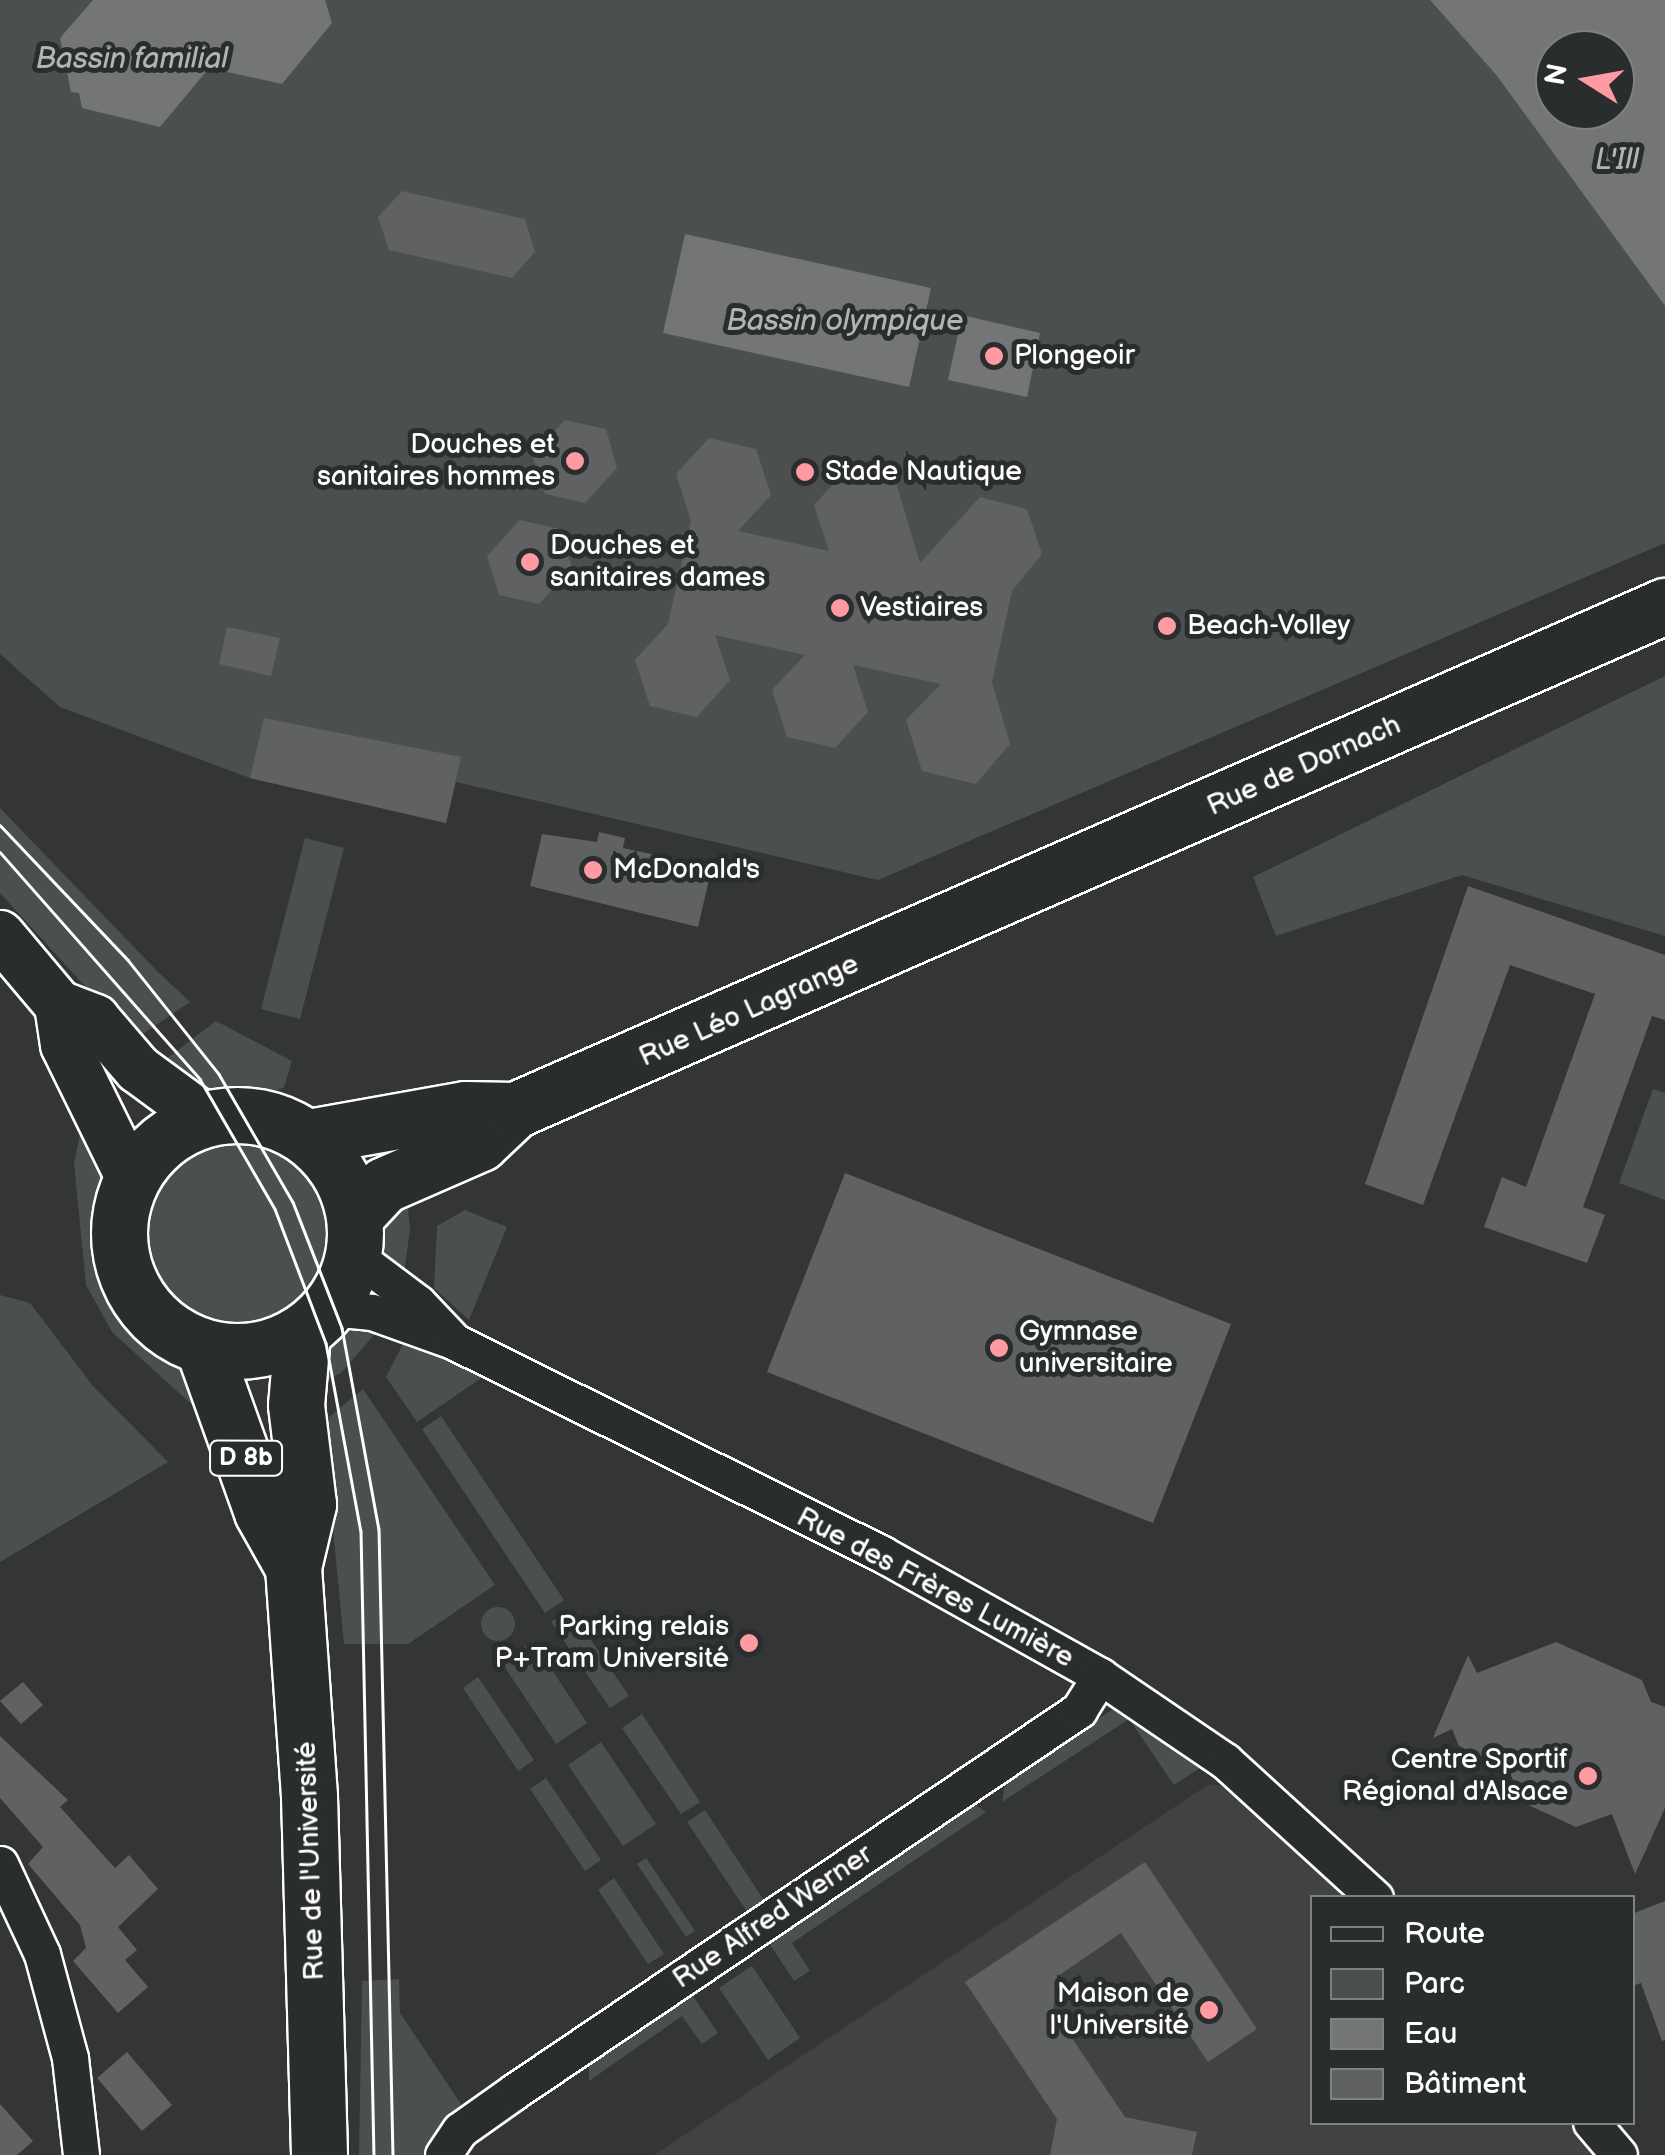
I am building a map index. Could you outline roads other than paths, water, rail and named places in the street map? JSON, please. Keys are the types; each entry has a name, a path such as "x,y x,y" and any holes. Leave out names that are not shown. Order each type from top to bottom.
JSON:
{"main road":[{"name":"Rue de Dornach","path":"944,925 1665,606"},
{"name":"Rue Léo Lagrange","path":"355,1236 384,1184 480,1142 535,1102 944,925"},
{"path":"0,935 59,1005 95,1019 138,1069 206,1118"},
{"path":"59,1005 65,1046 130,1176"},
{"name":"Rue Léo Lagrange","path":"308,1137 464,1109 535,1102"},
{"path":"206,1118 269,1118 308,1137 340,1172 355,1236 316,1321 254,1352 203,1347 143,1306 126,1273 119,1236 130,1176 169,1136 206,1118"},
{"name":"Rue de l'Université","path":"316,1321 296,1405 308,1504 292,1567 308,1778 318,2155"},
{"name":"Rue de l'Université","path":"203,1347 262,1512 292,1567"}],"street":[{"name":"Rue des Frères Lumière","path":"355,1236 453,1341"},
{"name":"Rue des Frères Lumière","path":"316,1321 453,1341 882,1554 1100,1676 1225,1761 1371,1895"},
{"name":"Rue Alfred Werner","path":"443,2155 460,2130 514,2091 1079,1710 1100,1676"},
{"path":"0,1864 42,1954 70,2058 81,2155"},
{"path":"1593,2125 1620,2155"}],"water":[{"name":"Bassin familial","path":"93,0 325,0 332,23 282,84 209,68 160,127 82,108 79,93 71,92 60,38"},
{"name":"L'Ill","path":"1430,0 1665,0 1665,306 1536,130 1635,130 1635,30 1535,30 1535,128 1497,76"},
{"name":"Bassin olympique","path":"685,234 931,288 909,387 663,333"},
{"name":"Plongeoir","path":"962,315 1040,333 1027,397 948,380"}],"tram line":[{"path":"0,825 128,960 219,1074 293,1202 342,1328 379,1529 393,2155"},
{"path":"0,852 200,1079 275,1209 326,1343 361,1531 374,2155"}],"place":[{"name":"Plongeoir","path":"994,356"},
{"name":"Douches et sanitaires hommes","path":"575,461"},
{"name":"Stade Nautique","path":"805,472"},
{"name":"Douches et sanitaires dames","path":"530,562"},
{"name":"Vestiaires","path":"840,608"},
{"name":"Beach-Volley","path":"1167,626"},
{"name":"McDonald's","path":"593,870"},
{"name":"Gymnase universitaire","path":"999,1348"},
{"name":"Parking relais P+Tram Université","path":"749,1643"},
{"name":"Centre Sportif Régional d'Alsace","path":"1588,1776"},
{"name":"Maison de l'Université","path":"1209,2010"}]}
